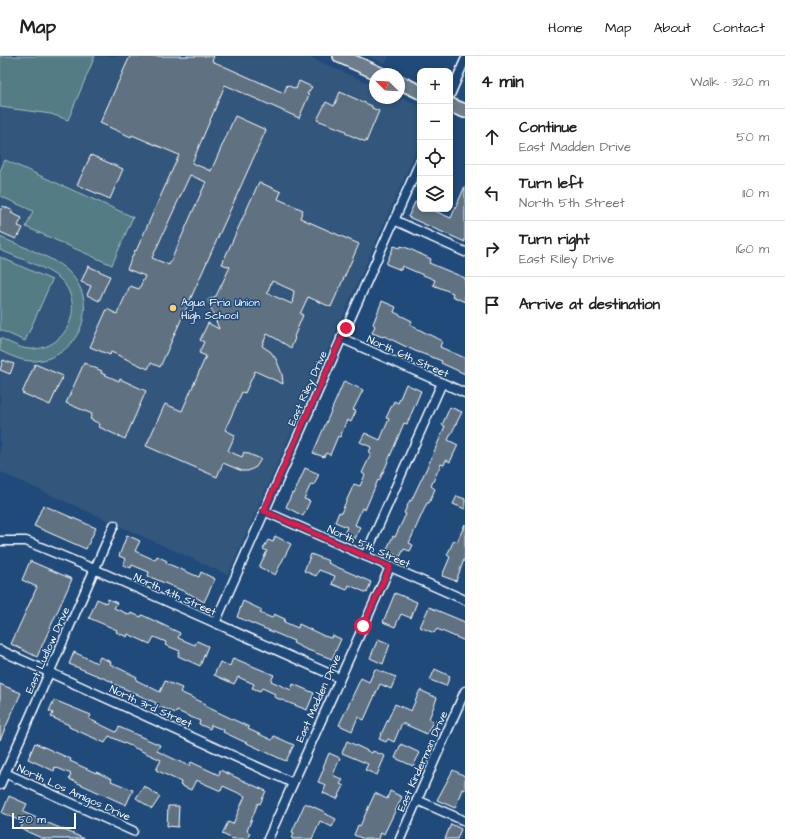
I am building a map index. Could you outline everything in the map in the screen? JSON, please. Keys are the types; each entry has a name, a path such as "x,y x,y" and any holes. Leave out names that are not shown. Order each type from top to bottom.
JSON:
{"main road":[{"path":"340,56 369,69"},
{"path":"405,85 417,91"},
{"path":"453,106 465,111"}],"street":[{"path":"453,88 465,60"},
{"name":"East Riley Drive","path":"214,623 417,169"},
{"path":"394,220 465,252"},
{"name":"North 6th Street","path":"341,338 465,393"},
{"path":"365,556 442,383"},
{"name":"North 5th Street","path":"264,511 465,599"},
{"name":"East Ludlow Drive","path":"0,785 114,525"},
{"name":"North 4th Street","path":"0,541 26,541 94,569 339,678"},
{"name":"East Madden Drive","path":"268,839 390,567"},
{"name":"North 3rd Street","path":"0,650 293,783"},
{"name":"East Kinderman Drive","path":"400,839 465,691"},
{"name":"North Los Amigos Drive","path":"5,773 133,831"},
{"path":"417,800 465,821"}],"shaded area":[{"name":"Agua Fria Union High School","path":"0,56 307,56 369,83 369,104 405,104 405,99 417,105 417,150 228,575 0,472"},
{"path":"368,56 389,56 385,64"}],"green space":[{"path":"0,56 95,56 68,120 51,114 0,107"},
{"path":"5,160 133,217 112,265 26,227 33,211 0,196 0,171"},
{"path":"0,237 37,252 56,262 70,273 79,286 84,301 84,315 80,329 72,342 61,352 48,359 28,361 11,356 0,351 0,338 29,349 41,348 52,343 61,336 68,327 72,316 70,293 63,282 51,272 0,250"},
{"path":"0,257 52,280 25,341 0,330"}],"building":[{"path":"130,56 214,56 212,61 284,93 287,85 296,89 299,81 312,87 307,94 309,95 299,118 225,85 192,163 211,171 235,116 266,130 160,367 151,363 148,369 111,352 110,355 90,347 107,309 117,314 130,286 139,289 145,276 127,269 179,155 132,135 131,137 100,123","holes":["190,175 206,182 169,265 152,258"]},
{"path":"340,92 372,106 372,108 379,111 366,142 345,133 346,131 317,120 326,102 334,106"},
{"path":"91,155 123,169 110,199 77,185"},
{"path":"259,182 281,192 278,199 303,210 300,218 359,244 331,307 308,297 300,314 303,315 291,348 267,334 262,346 271,352 276,359 282,374 283,384 255,371 245,393 242,392 225,430 235,435 228,451 242,457 244,452 261,459 256,467 248,471 242,471 223,463 217,477 146,446 165,404 182,411 206,356 199,353 204,342 200,340 208,323 219,329 208,300 216,296 230,267 222,264","holes":["272,281 294,291 292,304 267,293"]},
{"path":"465,186 465,242 408,217 415,202 417,203 417,212 437,212 451,218"},
{"path":"3,206 13,211 11,213 22,218 18,226 23,228 16,239 0,232 0,209 2,209"},
{"path":"394,246 400,248 401,246 410,249 431,259 429,263 465,278 465,302 452,296 453,293 433,285 435,280 402,266 401,270 386,264"},
{"path":"88,266 110,276 99,301 87,295 91,286 81,282"},
{"path":"382,301 396,307 394,312 412,321 410,325 442,341 440,347 465,358 465,374 441,363 442,361 415,351 384,336 383,337 372,333 375,326 373,324"},
{"path":"3,360 14,364 10,374 0,370"},
{"path":"84,363 102,371 101,373 119,381 120,379 146,391 125,439 99,427 100,424 90,419 92,414 66,403"},
{"path":"35,364 63,376 50,405 22,393"},
{"path":"344,381 363,390 353,410 356,411 351,422 347,420 330,455 326,453 324,457 313,453"},
{"path":"406,384 421,391 407,424 404,423 365,510 362,508 355,525 360,527 355,539 344,534 347,527 335,522 339,512 341,513 354,484 360,486 365,475 362,473 371,454 369,453 371,447 360,442 365,433 380,440 389,419 386,418 394,401 398,403"},
{"path":"450,407 462,412 448,440 458,445 450,462 446,460 444,465 441,464 431,486 435,489 409,543 413,545 410,551 404,549 400,557 386,551 393,536 395,537 406,514 404,513 410,500 411,501 431,459 445,426 442,425"},
{"path":"305,468 319,474 314,485 311,484 304,499 310,501 303,516 286,507 292,493 294,494"},
{"path":"457,496 465,499 465,509 453,504"},
{"path":"43,505 96,528 86,549 34,526"},
{"path":"465,524 465,557 456,581 442,576 450,557 447,555 454,540 457,542"},
{"path":"127,535 140,541 135,551 155,560 157,556 167,561 166,563 199,577 201,572 215,579 204,602 190,594 148,576 149,572 132,565 131,568 123,565 126,559 119,556"},
{"path":"275,536 291,544 275,575 259,567 267,551 263,549 268,540 273,542"},
{"path":"311,554 329,561 328,563 371,582 367,593 349,585 347,590 332,584 335,576 319,570 316,576 304,571"},
{"path":"30,561 72,579 37,657 11,644 37,587 22,580"},
{"path":"395,593 417,602 411,618 401,614 395,627 383,622"},
{"path":"97,599 106,603 108,599 117,603 114,608 130,615 131,613 141,617 142,615 180,633 178,638 195,645 197,641 208,646 200,666 178,656 180,651 165,645 166,642 154,637 150,644 128,634 127,637 116,632 117,630 89,618"},
{"path":"243,601 262,610 260,613 272,618 274,614 285,619 284,622 298,628 299,624 324,636 331,638 332,635 341,639 332,659 305,649 293,643 294,641 237,617"},
{"path":"429,607 465,622 465,641 437,629 434,633 420,627"},
{"path":"378,639 390,644 383,664 370,658"},
{"path":"74,652 97,663 100,657 111,662 110,664 137,677 136,680 160,692 165,681 182,688 180,692 249,727 248,729 272,740 274,736 294,745 286,761 223,732 224,730 211,725 210,729 199,724 200,721 177,711 176,713 155,705 156,703 112,683 113,682 69,664"},
{"path":"233,658 274,675 271,681 291,690 293,684 314,693 307,710 274,697 275,694 262,688 260,691 252,688 254,684 238,677 234,684 214,675 220,662 230,666"},
{"path":"375,669 396,677 391,689 380,684 364,720 358,717 352,731 339,725 361,678 369,682"},
{"path":"435,669 450,676 446,686 430,680"},
{"path":"0,684 21,693 0,740"},
{"path":"420,690 437,698 429,719 433,721 427,734 402,723 394,742 388,739 386,742 379,739 395,704 411,711"},
{"path":"54,700 91,715 89,719 116,732 119,727 160,745 157,751 189,766 191,762 219,775 220,770 266,791 260,804 258,803 247,831 250,833 247,839 233,839 222,834 228,822 233,824 245,796 223,786 221,791 196,780 191,790 180,785 181,782 156,770 161,760 109,736 105,743 69,727 69,725 51,717 53,713 49,711"},
{"path":"347,741 372,753 373,751 385,756 377,775 365,770 368,764 342,753"},
{"path":"35,743 71,759 70,761 112,779 111,781 133,790 126,805 69,779 71,774 55,767 54,771 28,759"},
{"path":"401,744 420,753 413,766 395,758"},
{"path":"329,753 340,758 333,775 343,780 340,784 344,786 337,799 323,793 326,785 318,782"},
{"path":"453,770 465,776 465,790 462,789 455,808 437,800"},
{"path":"144,786 160,797 152,809 136,798"},
{"path":"390,791 402,797 384,834 381,832 379,839 364,839 354,835 358,825 360,826 375,793 387,799"},
{"path":"9,796 27,804 23,812 85,839 44,839 21,829 23,822 2,813"},
{"path":"305,803 336,819 332,827 320,821 312,839 292,839 294,833 292,832"},
{"path":"168,806 179,806 178,827 167,826"},
{"path":"451,824 461,829 457,839 445,839"}],"place":[{"name":"Agua Fria Union High School","path":"173,308"}],"route":[{"path":"346,328 264,511 390,567 363,626"}]}
